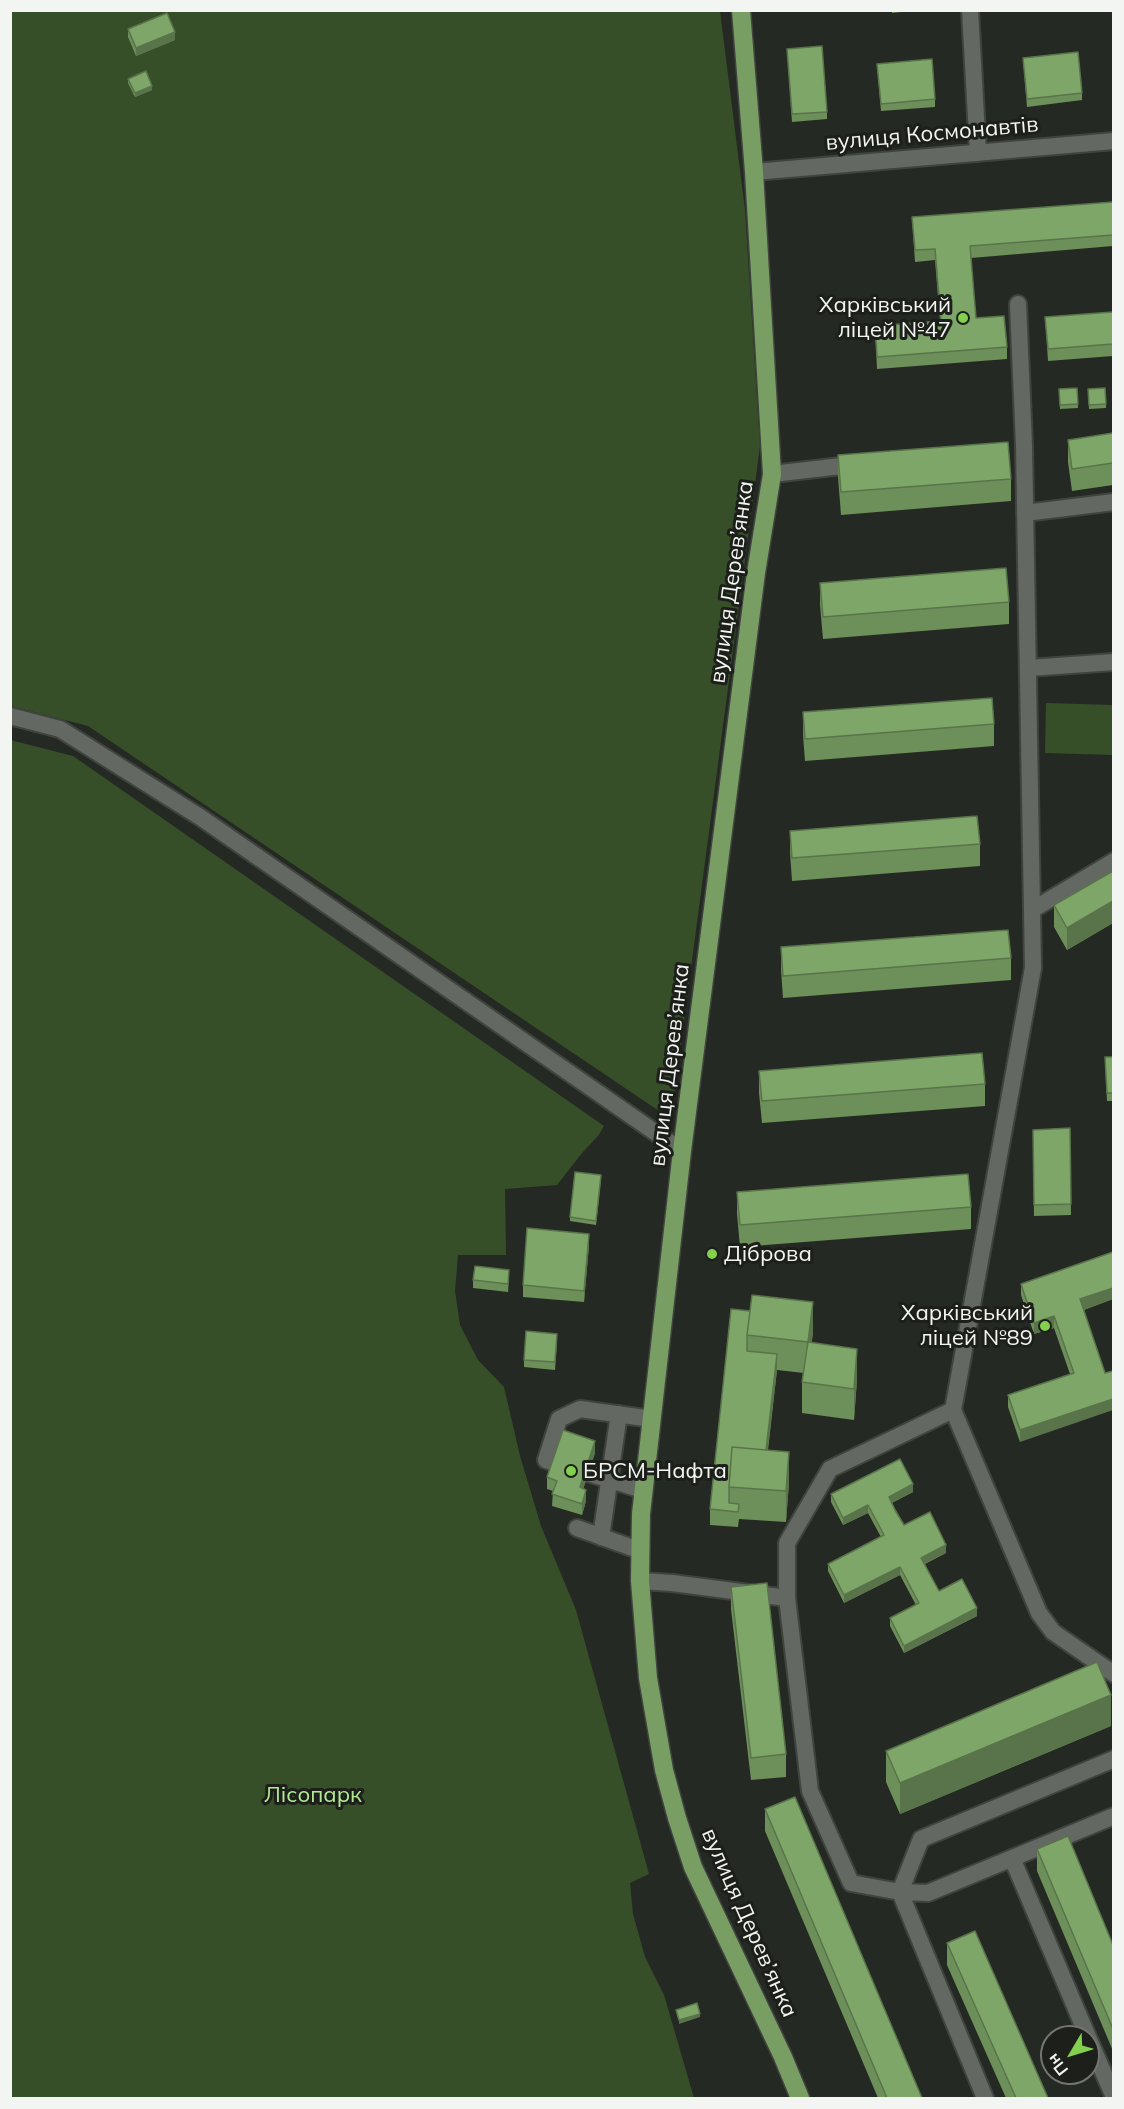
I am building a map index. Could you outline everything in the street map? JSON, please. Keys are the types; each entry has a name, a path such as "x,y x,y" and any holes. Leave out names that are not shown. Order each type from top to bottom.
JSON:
{"main road":[{"name":"вулиця Дерев’янка","path":"741,10 754,172 772,474 756,573 682,1151 644,1490 640,1581 648,1678 664,1770 677,1818 693,1867 783,2057 800,2098"}],"street":[{"path":"970,10 978,153"},
{"name":"вулиця Космонавтів","path":"754,172 1113,141"},
{"path":"1018,304 1018,446 1025,513 1033,968 953,1410 1039,1613 1053,1632 1113,1674"},
{"path":"772,474 871,463"},
{"path":"1025,513 1113,502"},
{"path":"1028,668 1113,662"},
{"path":"10,716 60,729 200,817 682,1151"},
{"path":"1032,910 1113,861"},
{"path":"644,1490 546,1460 559,1419 580,1409 652,1419"},
{"path":"953,1410 830,1469 787,1543 787,1598 810,1791 851,1883 900,1892 928,1893 1113,1816"},
{"path":"601,1537 619,1414"},
{"path":"577,1528 641,1551"},
{"path":"640,1581 787,1598"},
{"path":"985,2098 900,1892 921,1839 1113,1759"},
{"path":"1012,1858 1083,2025"},
{"path":"1100,2066 1113,2097"}],"green space":[{"path":"11,11 720,11 745,210 760,446 671,1119 88,726 11,706"},
{"path":"1046,703 1113,705 1113,755 1045,753"},
{"name":"Лісопарк","path":"10,740 73,756 604,1126 557,1185 505,1189 506,1255 458,1255 455,1291 460,1325 478,1360 504,1387 520,1456 541,1526 576,1610 649,1874 630,1883 633,1914 645,1957 664,1995 694,2098 11,2098"}],"building":[{"path":"167,13 175,32 136,48 128,29"},
{"path":"822,46 827,112 792,114 787,49"},
{"path":"1078,52 1082,93 1027,99 1023,58"},
{"path":"932,59 935,99 881,104 877,64"},
{"path":"146,71 152,86 135,93 128,79"},
{"path":"1113,202 1113,235 970,246 976,318 1004,316 1007,347 877,357 875,326 941,321 935,249 915,250 912,217"},
{"path":"1113,312 1113,344 1048,349 1045,317"},
{"path":"1077,388 1078,404 1060,405 1059,389"},
{"path":"1105,388 1106,404 1089,405 1088,389"},
{"path":"1113,433 1113,463 1072,469 1068,440"},
{"path":"1008,442 1011,479 841,492 838,455"},
{"path":"1006,568 1009,602 823,617 820,583"},
{"path":"992,698 994,724 805,739 803,712"},
{"path":"977,816 980,844 792,858 790,831"},
{"path":"1113,871 1113,901 1067,928 1054,905"},
{"path":"1008,930 1011,958 783,976 781,947"},
{"path":"982,1053 985,1084 762,1101 759,1071"},
{"path":"1105,1057 1113,1057 1113,1093 1107,1093"},
{"path":"1070,1128 1071,1204 1034,1205 1033,1130"},
{"path":"575,1172 601,1175 596,1221 570,1217"},
{"path":"968,1174 971,1207 740,1225 737,1192"},
{"path":"527,1228 589,1234 584,1291 523,1285"},
{"path":"1113,1252 1113,1288 1080,1299 1105,1373 1113,1371 1113,1399 1020,1430 1008,1395 1074,1373 1054,1316 1034,1323 1021,1284"},
{"path":"475,1266 509,1270 508,1284 473,1280"},
{"path":"752,1295 813,1302 808,1342 747,1335"},
{"path":"731,1309 750,1311 747,1351 777,1354 766,1450 732,1447 729,1503 739,1504 738,1512 710,1509"},
{"path":"526,1331 557,1334 555,1362 524,1360"},
{"path":"808,1342 857,1349 854,1389 802,1382"},
{"name":"БРСМ-Нафта","path":"563,1430 595,1441 580,1487 586,1490 582,1504 552,1494 557,1481 547,1477"},
{"path":"732,1447 789,1452 786,1491 729,1487"},
{"path":"900,1459 913,1484 889,1497 895,1510 904,1525 930,1512 946,1545 921,1558 939,1591 962,1579 977,1608 904,1646 890,1618 919,1603 900,1567 844,1595 828,1564 884,1535 868,1505 843,1518 831,1494"},
{"path":"767,1583 786,1754 751,1758 731,1587"},
{"path":"1097,1662 1111,1695 900,1783 886,1751"},
{"path":"795,1797 922,2098 887,2098 765,1809"},
{"path":"1068,1836 1113,1945 1113,2029 1037,1849"},
{"path":"975,1931 1040,2080 1040,2085 1042,2085 1048,2098 1016,2098 947,1943"},
{"path":"697,2003 700,2014 679,2020 676,2010"}],"place":[{"name":"Харківський ліцей №47","path":"963,318"},
{"name":"Діброва","path":"712,1254"},
{"name":"Харківський ліцей №89","path":"1045,1326"},
{"name":"БРСМ-Нафта","path":"571,1471"}]}
